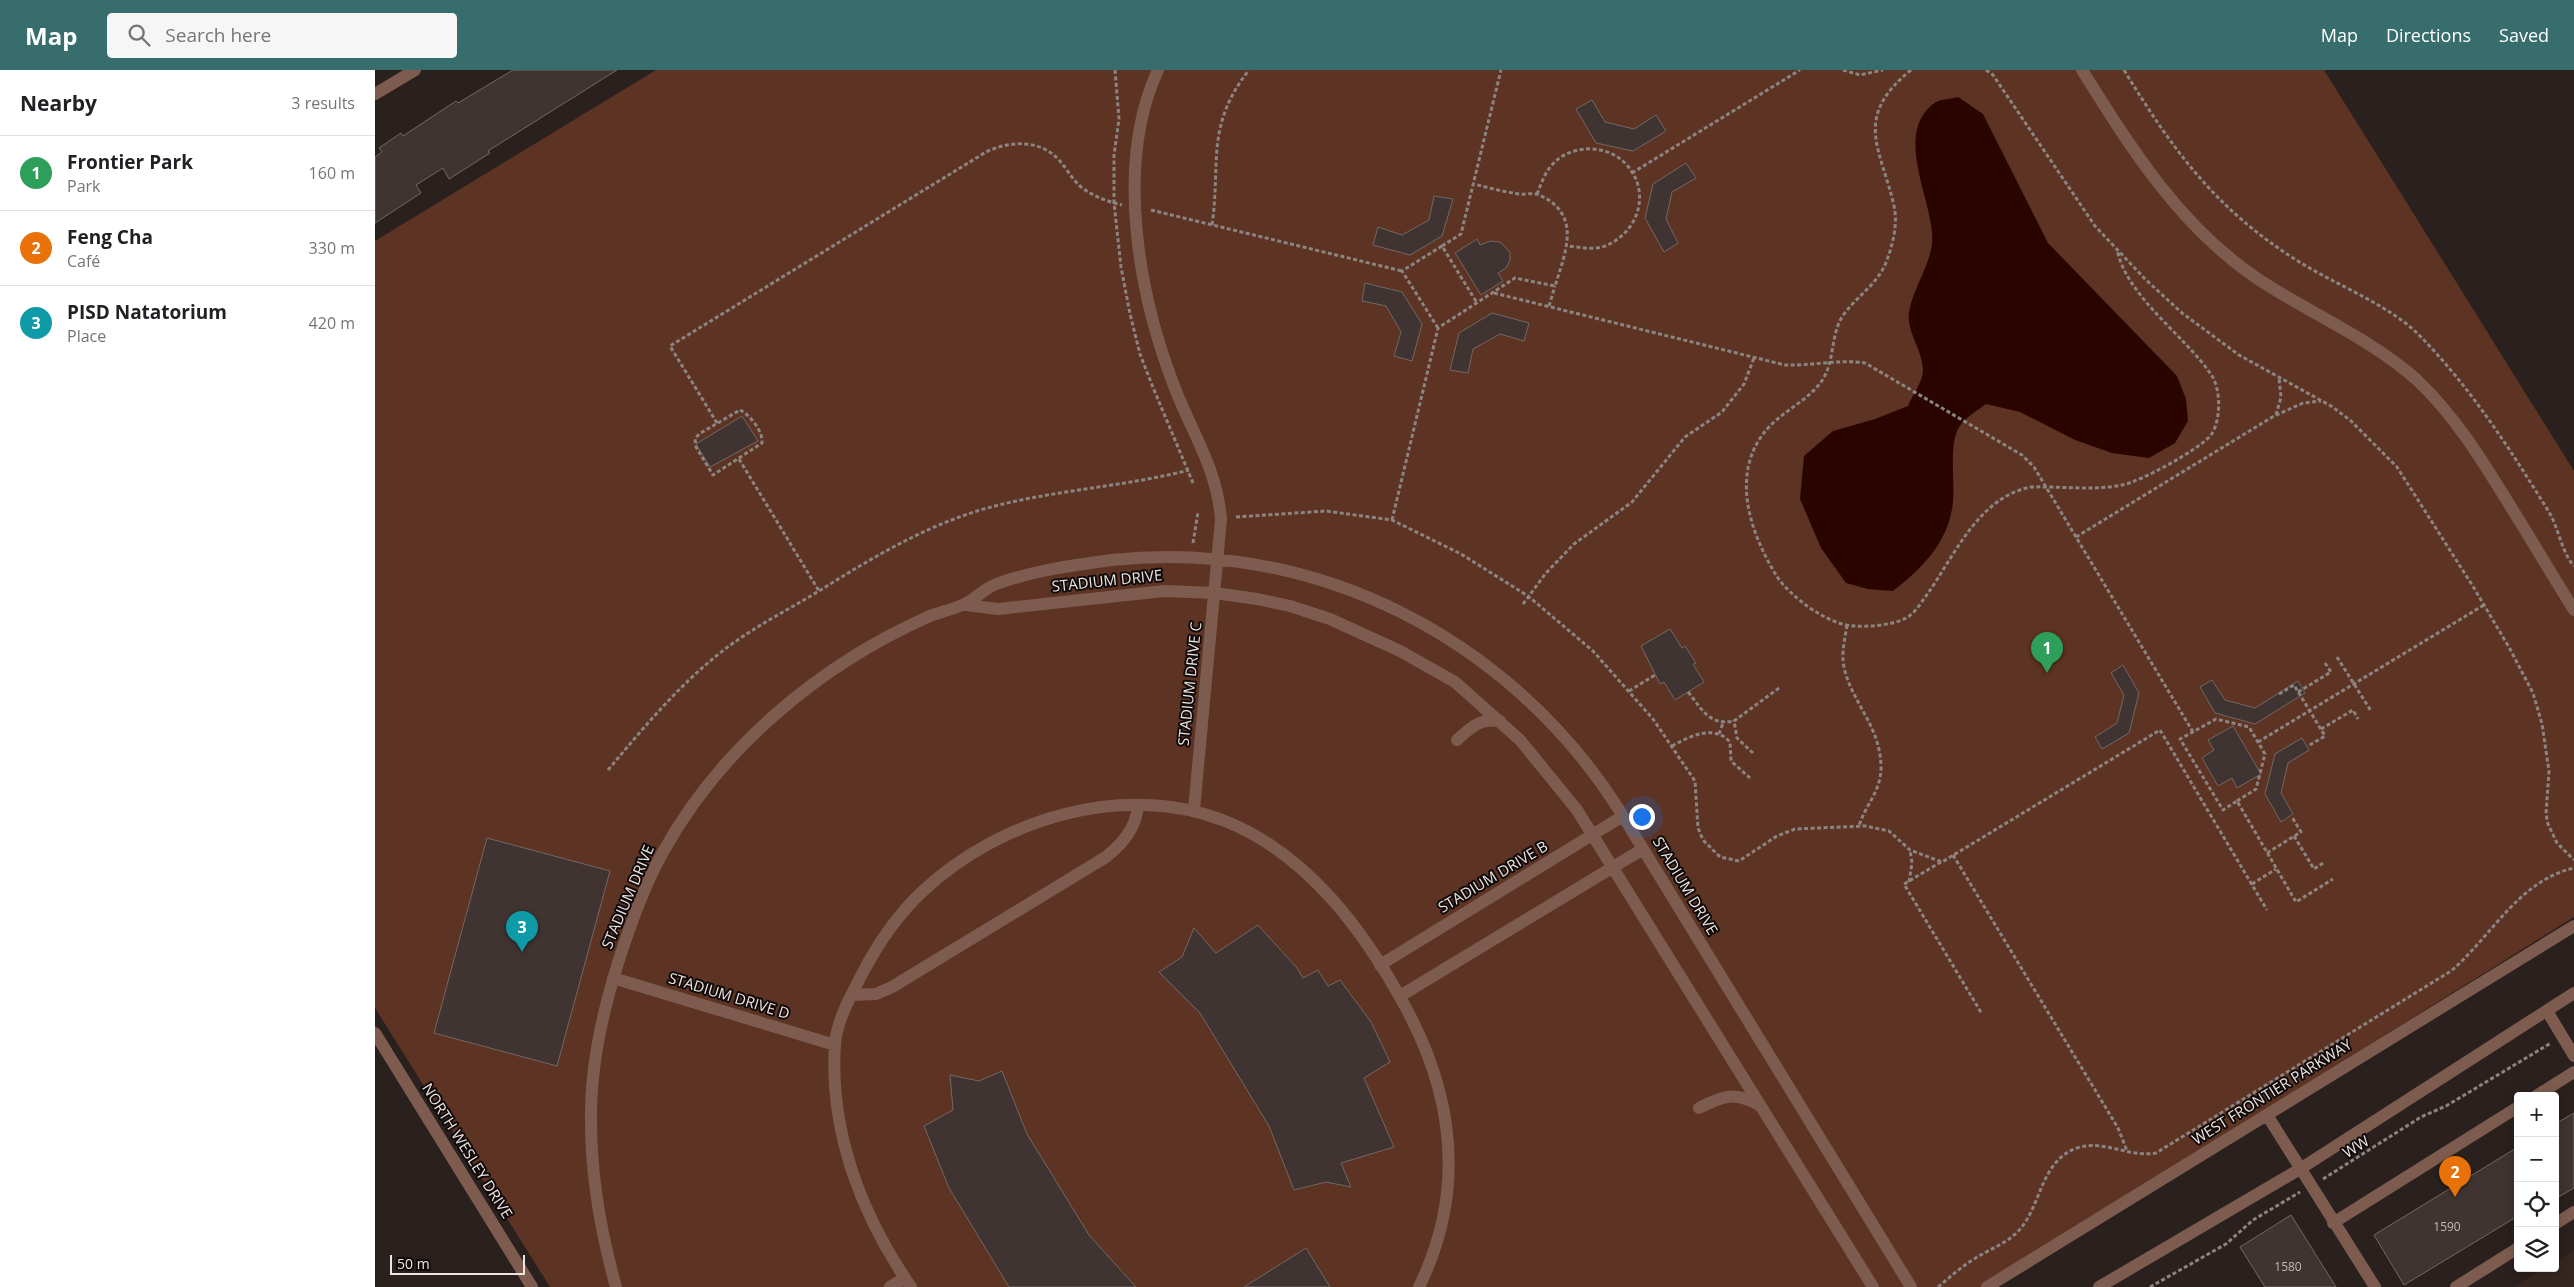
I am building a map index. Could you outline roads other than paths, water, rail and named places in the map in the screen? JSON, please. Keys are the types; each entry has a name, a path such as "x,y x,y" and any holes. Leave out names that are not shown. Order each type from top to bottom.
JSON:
{"street":[{"path":"375,94 415,70"},
{"name":"STADIUM DRIVE C","path":"1158,70 1143,112 1136,151 1138,238 1144,282 1157,338 1176,392 1215,480 1221,519 1194,810"},
{"path":"2082,70 2143,166 2195,228 2254,276 2382,352 2417,380 2445,409 2481,459 2574,610"},
{"name":"STADIUM DRIVE","path":"616,1287 598,1211 591,1120 597,1045 613,978 626,937 663,852 696,801 737,752 769,720 835,669 933,615 966,605 992,586 1089,563 1161,557 1218,560 1269,566 1336,584 1389,605 1436,630 1490,666 1541,711 1582,756 1623,816 1911,1287"},
{"name":"STADIUM DRIVE","path":"966,605 998,610 1133,593 1165,591 1215,593 1290,606 1367,634 1455,682 1500,721 1540,762 1577,810 1873,1287"},
{"path":"1457,740 1478,722 1485,720 1500,721"},
{"path":"852,995 876,994 891,987 1106,857 1125,839 1137,819 1138,806"},
{"path":"890,1287 908,1283 871,1219 853,1177 841,1128 835,1044 852,995 881,940 901,913 921,892 946,872 981,849 1032,824 1084,810 1138,806 1194,810 1224,821 1262,839 1307,873 1343,912 1400,996 1423,1041 1437,1075 1444,1107 1449,1152 1449,1182 1438,1241 1419,1287"},
{"name":"STADIUM DRIVE B","path":"1380,965 1623,816"},
{"path":"1400,996 1643,849"},
{"name":"WEST FRONTIER PARKWAY","path":"1987,1287 2574,926"},
{"name":"STADIUM DRIVE D","path":"613,978 835,1044"},
{"path":"2099,1287 2300,1168 2574,993"},
{"path":"2547,1011 2574,1056"},
{"name":"NORTH WESLEY DRIVE","path":"375,1033 531,1287"},
{"path":"2542,1092 2574,1072"},
{"path":"1699,1108 1719,1098 1730,1096 1748,1098 1761,1106"},
{"path":"2333,1223 2514,1110"},
{"path":"2267,1115 2333,1223 2375,1287"},
{"path":"2559,1221 2574,1212"},
{"path":"2456,1287 2514,1251"}],"place":[{"name":"Frontier Park","path":"2047,673"},
{"name":"PISD Natatorium","path":"522,952"},
{"name":"Feng Cha","path":"2455,1197"}]}
